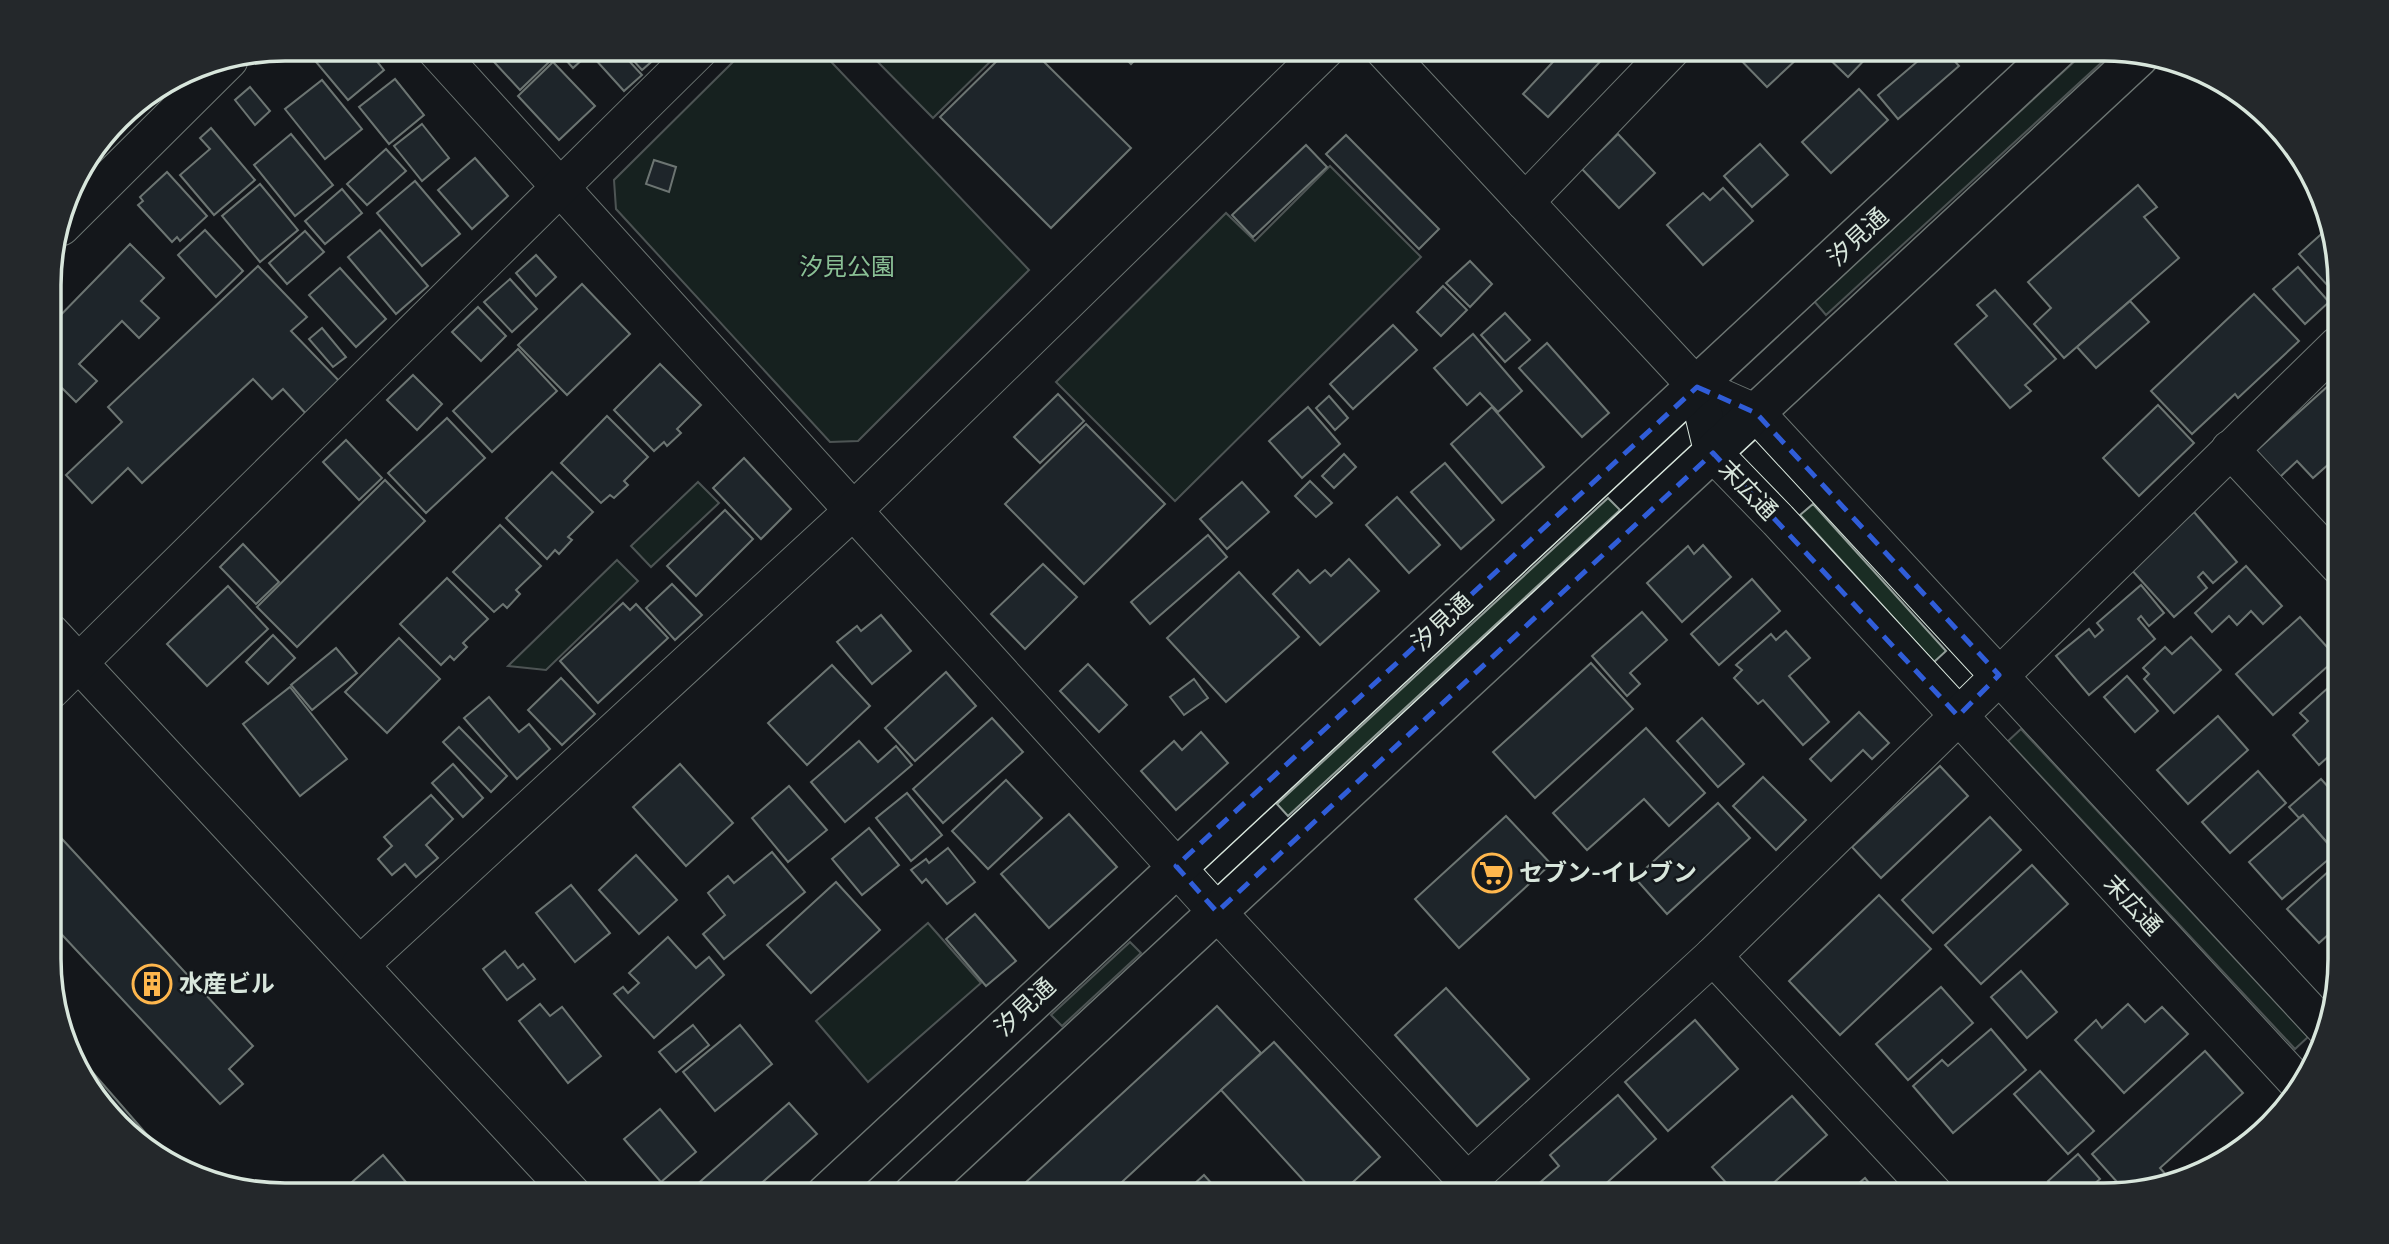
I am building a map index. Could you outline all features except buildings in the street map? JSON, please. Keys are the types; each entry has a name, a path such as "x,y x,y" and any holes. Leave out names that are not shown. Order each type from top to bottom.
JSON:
{"street":[{"path":"360,965 854,510 1313,61"},
{"path":"1394,61 1697,387 1756,413 2318,1021"},
{"path":"1525,202 1660,61"},
{"name":"汐見通","path":"838,1183 2045,61"},
{"path":"447,62 1217,912 1469,1182"},
{"path":"61,680 687,62"},
{"path":"925,1183 2132,64"},
{"path":"73,215 217,72"},
{"path":"1480,1182 2328,355"},
{"name":"末広通","path":"1697,387 1713,453 2293,1078"},
{"path":"2230,449 2328,554"},
{"path":"61,644 562,1183"},
{"path":"1713,956 1923,1182"}],"highlighted area":[{"path":"1697,387 1756,413 1999,675 1958,716 1713,453 1217,912 1176,866"}],"green space":[{"path":"2075,61 2103,61 1826,315 1814,301"},
{"name":"汐見公園","path":"733,62 831,62 1029,270 858,441 830,442 616,209 614,180"},
{"path":"877,62 990,62 933,118"},
{"path":"1330,166 1421,257 1175,501 1056,382 1226,213 1255,241"},
{"path":"698,482 719,503 651,567 631,546"},
{"path":"1608,498 1620,510 1288,816 1277,804"},
{"path":"1813,504 1946,651 1934,662 1800,515"},
{"path":"617,560 638,581 546,670 508,666"},
{"path":"2021,729 2308,1037 2295,1049 2008,741"},
{"path":"928,923 981,983 868,1082 816,1021"},
{"path":"1130,942 1141,953 1062,1026 1051,1015"}],"place":[{"name":"セブン-イレブン","path":"1492,873"},
{"name":"水産ビル","path":"152,984"}]}
